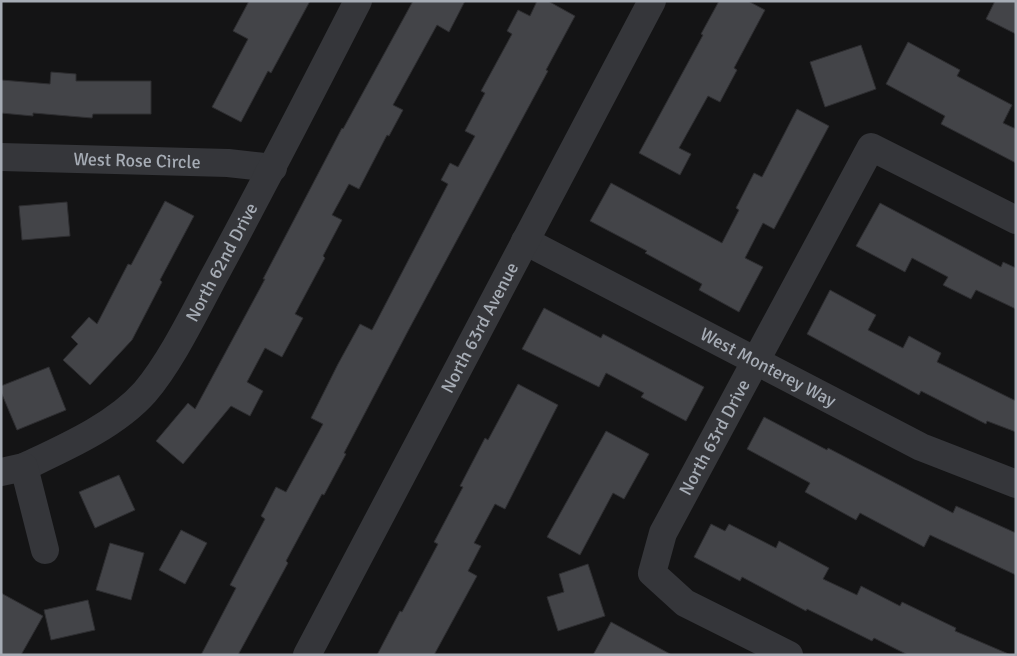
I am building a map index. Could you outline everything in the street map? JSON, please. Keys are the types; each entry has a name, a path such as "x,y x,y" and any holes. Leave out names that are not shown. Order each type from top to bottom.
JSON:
{"street":[{"name":"North 62nd Drive","path":"12,470 87,437 122,412 144,393 179,340 273,168 358,1"},
{"name":"North 63rd Avenue","path":"307,655 652,1"},
{"name":"North 63rd Drive","path":"789,655 685,603 652,573 663,533 871,147 1016,220"},
{"name":"West Rose Circle","path":"1,157 228,163 273,168"},
{"name":"West Monterey Way","path":"525,241 921,447 1016,484"},
{"path":"12,470 45,550"}],"building":[{"path":"249,1 310,1 271,73 268,71 241,122 212,107 248,39 233,31"},
{"path":"413,1 465,1 449,32 437,25 393,105 403,110 389,136 387,135 359,189 349,184 332,215 342,220 323,256 325,258 295,314 303,318 282,357 265,348 247,382 263,391 250,416 231,406 183,464 156,441 188,403 195,409 265,279 263,279 342,128"},
{"path":"537,1 548,1 575,16 546,70 548,71 408,331 344,453 346,454 286,561 288,563 238,655 201,655 236,588 230,585 265,519 261,516 276,487 286,492 323,424 311,418 338,364 360,324 372,330 448,184 441,180 450,163 458,167 475,136 465,131 485,93 481,91 512,34 507,31 518,10 530,16"},
{"path":"719,1 748,1 765,10 734,68 737,70 720,102 708,96 679,148 691,154 680,175 639,153 703,35 701,34"},
{"path":"995,1 1016,1 1016,34 986,19"},
{"path":"908,42 960,70 957,76 1012,105 1003,123 1016,129 1016,163 941,124 945,116 886,84"},
{"path":"861,45 876,89 825,107 810,62"},
{"path":"51,72 76,74 76,81 151,81 151,114 93,114 92,118 33,113 33,116 1,113 1,80 50,84"},
{"path":"797,109 829,126 774,229 763,223 745,258 763,267 739,312 699,290 702,284 645,253 647,251 590,221 611,183 722,243 739,210 736,208 754,173 762,177"},
{"path":"165,201 194,216 160,280 162,282 132,340 90,385 63,360 78,344 71,337 89,317 97,324 128,264 131,265"},
{"path":"67,202 70,236 22,240 19,206"},
{"path":"880,203 1001,267 1003,262 1016,268 1016,309 976,290 971,299 943,285 948,277 912,258 905,272 856,246"},
{"path":"830,290 876,315 868,330 903,348 909,336 941,353 937,362 1016,401 1016,432 987,421 986,424 921,391 919,395 807,334"},
{"path":"544,308 601,338 603,334 704,387 686,421 641,397 644,393 606,373 599,387 522,349"},
{"path":"49,367 66,410 17,430 1,392 1,386"},
{"path":"518,384 558,405 505,509 495,504 474,543 481,546 468,571 477,576 434,655 377,655 438,544 434,542 463,487 460,486 485,438 488,440"},
{"path":"764,417 953,513 956,506 1016,533 1016,575 930,535 924,547 860,513 856,520 805,492 810,483 747,449"},
{"path":"606,431 649,454 624,499 613,493 580,555 547,537"},
{"path":"119,475 135,510 95,528 79,492"},
{"path":"711,524 725,531 729,524 776,548 779,541 829,568 823,579 857,595 861,586 900,606 902,602 956,628 955,631 1011,655 908,655 874,638 872,641 807,609 806,611 742,577 740,581 694,557"},
{"path":"181,530 207,543 185,584 159,570"},
{"path":"110,543 144,553 131,600 96,590"},
{"path":"588,564 605,616 558,631 547,597 564,592 559,574"},
{"path":"1,593 43,616 21,655 1,655"},
{"path":"88,600 95,630 51,640 44,610"},
{"path":"611,622 672,655 593,655"}]}
